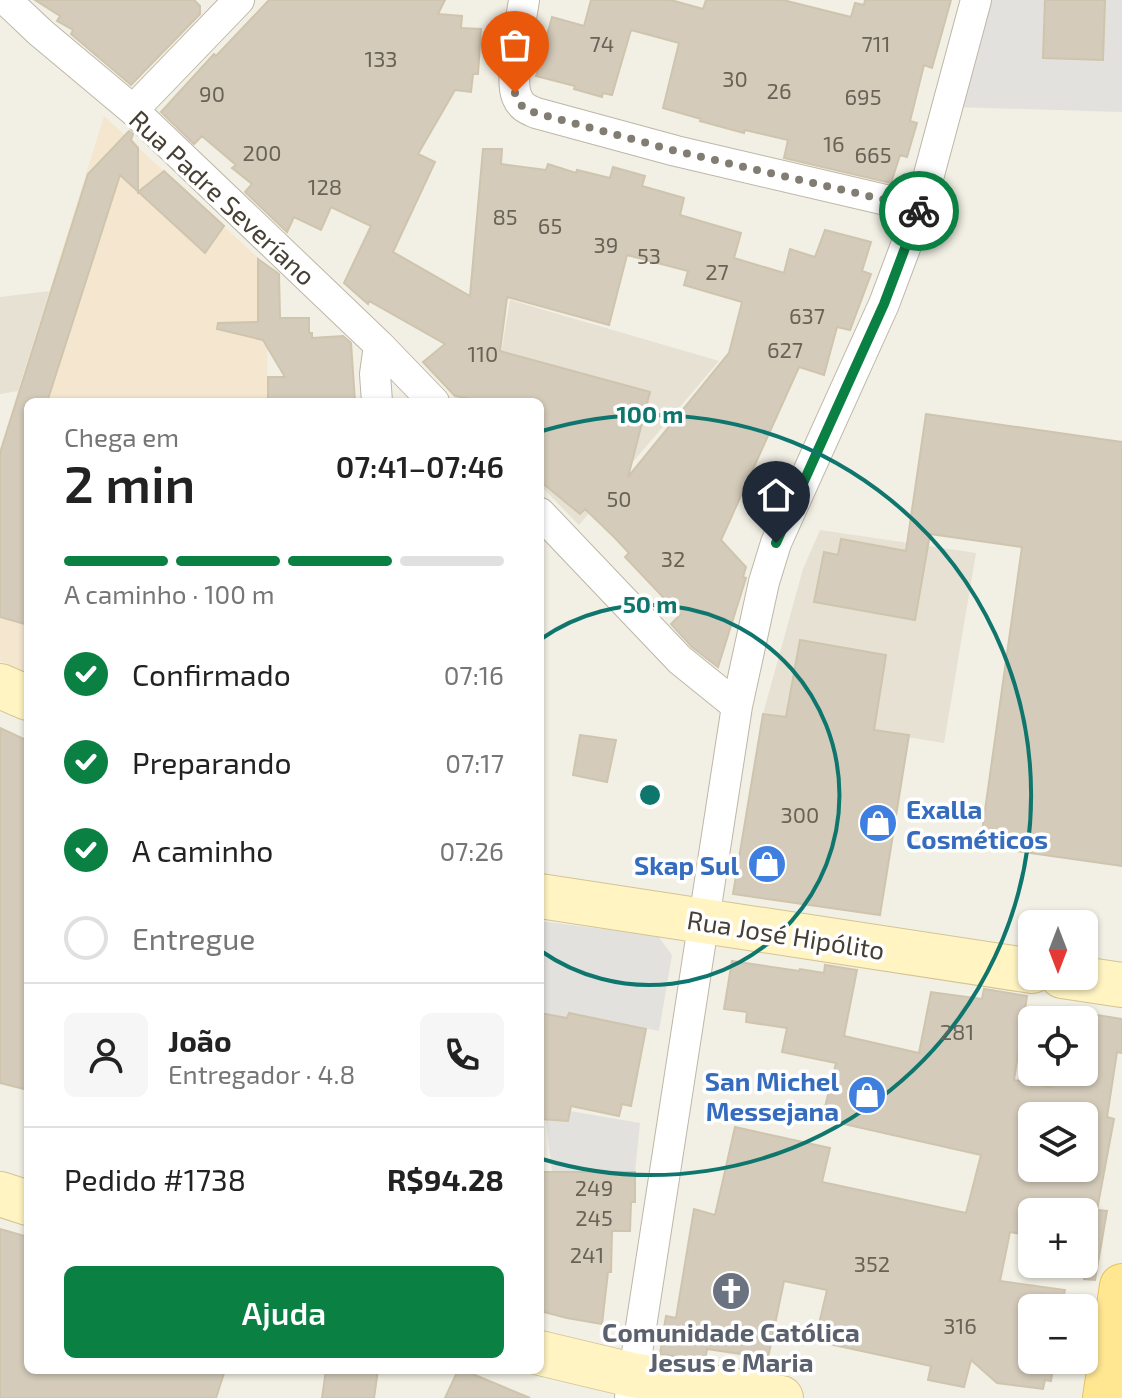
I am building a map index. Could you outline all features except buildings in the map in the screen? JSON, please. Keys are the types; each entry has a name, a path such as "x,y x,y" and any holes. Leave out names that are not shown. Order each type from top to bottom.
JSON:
{"main road":[{"path":"0,686 24,696"},
{"name":"Rua José Hipólito","path":"544,897 1018,969"},
{"path":"1098,981 1122,985"},
{"path":"0,1194 24,1202"},
{"path":"1105,1398 1122,1286"},
{"path":"544,1354 631,1386 781,1398"}],"street":[{"path":"133,110 239,0"},
{"path":"524,0 515,66 515,93 523,108 676,151 920,208"},
{"path":"631,1386 737,706 764,582 776,543 884,304 920,208 976,0"},
{"name":"Rua Padre Severíano","path":"7,5 133,110 379,345 430,398"},
{"path":"377,398 375,374 379,345"},
{"path":"544,517 680,660 737,706"}],"shaded area":[{"path":"986,0 1122,0 1122,112 954,107"},
{"path":"104,116 268,267 267,398 24,398 24,671 0,661 0,449"},
{"path":"50,291 18,391 0,394 0,297"},
{"path":"510,300 719,361 579,525 544,489 544,398 494,398"},
{"path":"820,530 976,553 944,743 763,714 803,569"},
{"path":"544,922 658,936 672,955 659,1031 569,1013 567,1018 544,1014"},
{"path":"570,1111 640,1123 635,1172 552,1172 546,1120 568,1121"}],"way so far":[{"path":"515,93 523,108 536,113 676,151 920,208 919,211"}],"place":[{"name":"Exalla Cosméticos","path":"878,823"},
{"name":"Skap Sul","path":"767,864"},
{"name":"San Michel Messejana","path":"867,1095"},
{"name":"Comunidade Católica Jesus e Maria","path":"731,1291"}],"route":[{"path":"776,543 884,304 919,211"}]}
